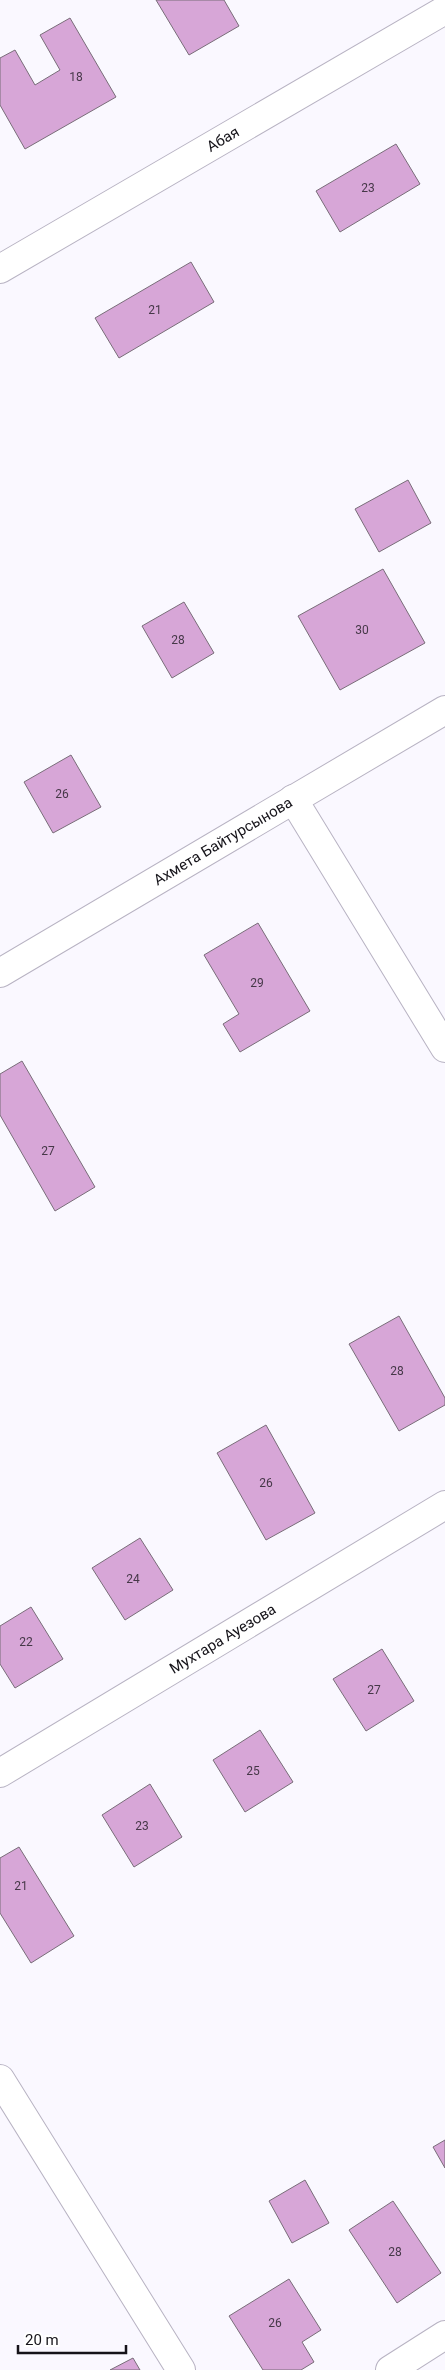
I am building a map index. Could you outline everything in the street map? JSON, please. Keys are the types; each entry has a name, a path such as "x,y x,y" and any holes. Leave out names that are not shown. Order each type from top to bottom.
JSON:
{"street":[{"name":"Абая","path":"0,270 445,10"},
{"name":"Ахмета Байтурсынова","path":"0,973 445,710"},
{"path":"293,799 445,1048"},
{"name":"Мухтара Ауезова","path":"0,1773 445,1505"},
{"path":"0,2079 181,2370"},
{"path":"390,2370 445,2335"}],"building":[{"path":"156,0 224,0 239,26 189,55"},
{"path":"70,18 116,97 25,149 0,105 0,58 15,50 35,85 60,70 40,35"},
{"path":"396,144 420,184 340,232 316,191"},
{"path":"191,262 214,302 119,358 95,318"},
{"path":"408,480 431,523 379,552 355,509"},
{"path":"383,569 425,643 340,690 298,616"},
{"path":"184,602 214,653 172,678 142,626"},
{"path":"71,755 101,807 53,833 24,782"},
{"path":"258,923 310,1011 240,1052 223,1024 239,1014 204,955"},
{"path":"22,1061 95,1187 55,1211 0,1115 0,1074"},
{"path":"399,1316 445,1398 445,1405 399,1431 349,1344"},
{"path":"266,1425 315,1513 266,1540 217,1453"},
{"path":"140,1538 173,1590 125,1620 92,1568"},
{"path":"31,1607 63,1659 15,1688 0,1664 0,1626"},
{"path":"382,1649 414,1701 366,1731 333,1679"},
{"path":"260,1730 293,1782 245,1812 213,1760"},
{"path":"150,1784 182,1837 134,1867 102,1815"},
{"path":"19,1847 74,1936 31,1963 0,1913 0,1858"},
{"path":"445,2140 445,2168 433,2147"},
{"path":"305,2180 329,2223 292,2243 269,2201"},
{"path":"393,2201 441,2273 397,2303 349,2230"},
{"path":"289,2279 321,2330 302,2342 314,2362 301,2370 263,2370 229,2316"},
{"path":"133,2358 140,2370 110,2370"}]}
